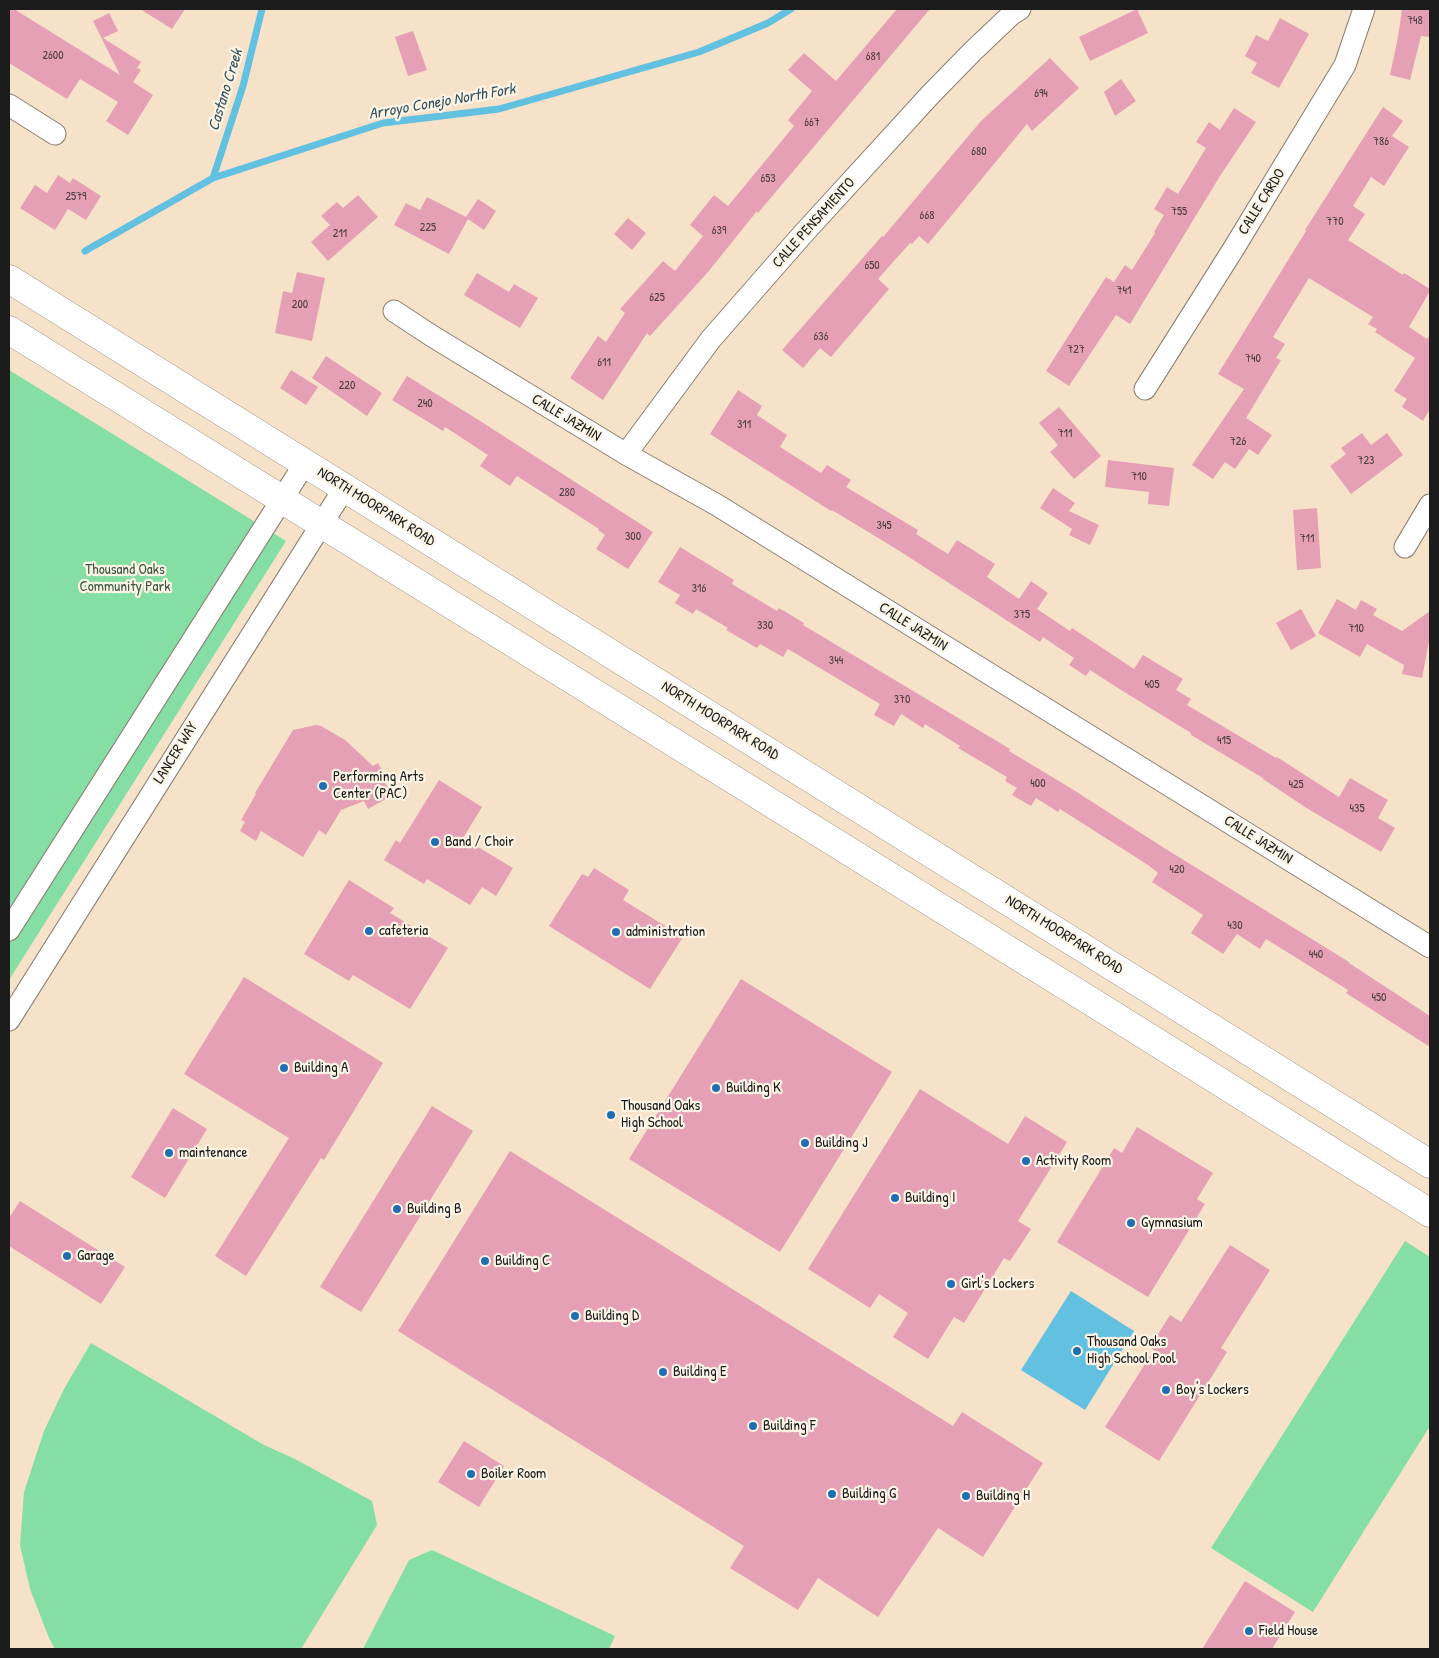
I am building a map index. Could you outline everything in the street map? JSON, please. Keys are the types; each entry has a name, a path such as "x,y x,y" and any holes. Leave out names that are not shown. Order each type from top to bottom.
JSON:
{"main road":[{"name":"NORTH MOORPARK ROAD","path":"9,279 1430,1164"},
{"path":"9,330 1430,1213"}],"street":[{"name":"CALLE PENSAMIENTO","path":"626,454 711,339 803,234 930,94 1012,14 1020,9"},
{"name":"CALLE CARDO","path":"1145,389 1234,248 1345,65 1364,9"},
{"path":"9,105 55,134"},
{"name":"CALLE JAZMIN","path":"394,310 432,336 626,454 718,505 1430,947"},
{"path":"9,930 305,463"},
{"name":"LANCER WAY","path":"9,1020 344,487"},
{"path":"1405,547 1430,506"}],"green space":[{"name":"Thousand Oaks Community Park","path":"9,370 286,541 9,980"},
{"path":"1405,1241 1430,1257 1430,1426 1313,1612 1211,1548"},
{"path":"91,1343 264,1445 295,1459 372,1501 377,1525 301,1649 55,1649 30,1589 20,1545 24,1492 44,1431 64,1389"},
{"path":"432,1550 615,1636 609,1649 363,1649 409,1560"}],"water":[{"name":"Thousand Oaks High School Pool","path":"1071,1291 1134,1331 1085,1410 1021,1370"}],"building":[{"path":"9,9 14,9 120,75 93,21 109,13 118,31 103,38 141,62 137,68 141,70 133,82 153,95 128,135 106,121 118,102 80,79 67,99 9,63"},
{"path":"140,9 185,9 172,29"},
{"path":"897,9 930,9 758,213 757,211 708,272 650,336 647,333 603,400 570,378 598,336 606,342 625,313 620,309 663,261 675,271 703,236 690,225 714,195 728,206 794,126 788,120 812,91 788,70 804,53 836,81"},
{"path":"1137,9 1148,33 1090,61 1079,37"},
{"path":"1402,9 1430,9 1430,37 1421,36 1410,80 1390,75"},
{"path":"1280,18 1309,34 1279,88 1251,73 1257,63 1245,56 1256,35 1268,41"},
{"path":"413,31 427,70 408,76 395,37"},
{"path":"1050,58 1079,88 1032,131 1027,124 928,244 919,236 912,244 910,243 878,279 889,289 831,357 820,348 803,368 782,350 883,237 981,121"},
{"path":"1121,79 1136,101 1115,116 1104,92"},
{"path":"1383,107 1403,121 1392,136 1409,147 1384,186 1371,177 1353,206 1365,214 1348,240 1403,275 1404,273 1430,289 1409,327 1427,339 1430,334 1430,409 1423,421 1402,407 1407,399 1394,391 1415,358 1375,332 1377,329 1368,324 1373,317 1309,278 1273,337 1285,344 1276,358 1281,360 1246,418 1272,435 1258,455 1249,449 1235,469 1225,462 1213,479 1192,465 1244,389 1218,374 1305,230"},
{"path":"1234,108 1256,122 1220,176 1130,324 1116,315 1069,386 1046,371 1106,277 1114,282 1125,265 1132,270 1164,215 1154,209 1167,187 1178,194 1206,148 1196,142 1209,122 1220,130"},
{"path":"58,175 70,183 73,178 101,196 86,220 68,209 55,230 20,208 35,185 47,193"},
{"path":"358,195 378,217 328,261 311,242 330,225 321,216 337,202 343,208"},
{"path":"427,197 466,217 478,199 496,211 484,230 468,219 449,254 394,225 406,203 420,210"},
{"path":"628,218 646,233 632,250 614,234"},
{"path":"297,272 325,278 312,341 275,333 283,291 292,293"},
{"path":"477,273 509,292 514,284 538,298 520,328 464,295"},
{"path":"326,356 382,393 367,416 312,378"},
{"path":"291,370 318,387 306,405 280,388"},
{"path":"407,376 653,532 628,569 596,549 605,535 599,529 517,476 510,486 480,466 488,455 445,427 443,431 392,400"},
{"path":"738,390 762,406 757,415 787,435 780,447 821,473 827,465 851,480 846,487 918,530 916,534 948,554 957,540 995,564 987,577 1019,599 1031,581 1048,593 1037,609 1070,631 1072,628 1134,669 1143,655 1183,679 1176,690 1191,699 1187,705 1277,757 1339,797 1350,778 1388,800 1378,818 1395,828 1381,852 1308,809 1263,778 1191,735 1191,733 1090,670 1086,676 1069,665 1074,658 1043,637 1040,642 898,550 831,511 710,434"},
{"path":"1059,407 1101,456 1074,479 1050,452 1058,445 1039,423"},
{"path":"1362,433 1371,445 1387,433 1403,455 1351,494 1330,466 1346,454 1341,448"},
{"path":"1108,460 1174,468 1169,506 1148,504 1149,492 1105,487"},
{"path":"1053,488 1075,503 1069,511 1099,525 1090,545 1069,535 1072,529 1040,508"},
{"path":"1317,508 1321,568 1297,570 1293,510"},
{"path":"680,547 734,580 732,584 777,611 779,608 804,623 803,625 1010,749 1009,751 1349,962 1430,1016 1430,1047 1346,993 1348,990 1266,939 1260,949 1237,934 1223,954 1191,933 1203,915 1152,882 1158,873 1148,865 1060,809 1058,812 1036,798 1031,806 1012,795 1017,788 1005,781 1007,777 958,748 960,746 925,724 923,728 901,714 894,726 874,715 880,704 788,649 783,657 760,644 757,648 726,630 728,628 696,609 693,614 675,603 680,595 658,582"},
{"path":"1337,599 1356,610 1361,600 1377,609 1373,615 1402,631 1430,611 1430,636 1422,678 1402,674 1404,665 1367,644 1360,657 1318,633"},
{"path":"1301,609 1316,636 1291,650 1276,623"},
{"name":"Performing Arts Center (PAC)","path":"316,725 345,740 373,766 378,763 386,777 383,780 393,795 368,809 364,801 341,810 326,835 319,830 303,857 261,831 256,841 240,831 245,822 241,820 293,730"},
{"name":"Band / Choir","path":"439,780 482,807 463,838 513,868 496,896 482,887 470,905 427,879 424,884 384,860 396,840 400,843"},
{"name":"administration","path":"594,868 629,890 623,900 683,937 650,989 549,926 582,874 588,877"},
{"name":"cafeteria","path":"349,880 394,908 390,913 448,948 410,1009 353,975 349,981 304,954"},
{"name":"Building A","path":"244,977 383,1063 324,1160 321,1158 246,1276 215,1256 289,1138 184,1074"},
{"path":"741,979 892,1072 780,1252 629,1159"},
{"path":"920,1089 1008,1144 1025,1116 1067,1142 1018,1221 1031,1229 1010,1261 1004,1258 964,1323 954,1317 928,1359 893,1337 908,1313 879,1294 870,1308 808,1269"},
{"name":"Building B","path":"432,1106 473,1131 361,1312 320,1287"},
{"name":"maintenance","path":"173,1108 207,1129 165,1198 131,1177"},
{"name":"Gymnasium","path":"1137,1127 1213,1173 1197,1199 1205,1204 1148,1297 1057,1242 1114,1148 1122,1153"},
{"path":"510,1151 953,1426 962,1412 1043,1463 983,1557 938,1528 878,1617 818,1578 798,1610 730,1568 744,1546 398,1331"},
{"name":"Garage","path":"20,1201 125,1267 101,1304 9,1246 9,1218"},
{"name":"Boy's Lockers","path":"1230,1245 1270,1270 1221,1348 1227,1352 1159,1461 1105,1427 1154,1350 1150,1347 1170,1315 1181,1322"},
{"name":"Boiler Room","path":"464,1441 504,1466 479,1507 438,1482"},
{"name":"Field House","path":"1245,1581 1295,1612 1272,1649 1202,1649"}],"waterway":[{"name":"Castano Creek","path":"213,178 243,86 262,9"},
{"name":"Arroyo Conejo North Fork","path":"85,251 213,178 383,123 499,109 699,52 768,23 791,9"}],"place":[{"name":"Performing Arts Center (PAC)","path":"323,786"},
{"name":"Band / Choir","path":"435,842"},
{"name":"cafeteria","path":"369,931"},
{"name":"administration","path":"616,932"},
{"name":"Building A","path":"284,1068"},
{"name":"Building K","path":"716,1088"},
{"name":"Thousand Oaks High School","path":"611,1115"},
{"name":"Building J","path":"805,1143"},
{"name":"maintenance","path":"169,1153"},
{"name":"Activity Room","path":"1026,1161"},
{"name":"Building I","path":"895,1198"},
{"name":"Building B","path":"397,1209"},
{"name":"Gymnasium","path":"1131,1223"},
{"name":"Garage","path":"67,1256"},
{"name":"Building C","path":"485,1261"},
{"name":"Girl's Lockers","path":"951,1284"},
{"name":"Building D","path":"575,1316"},
{"name":"Thousand Oaks High School Pool","path":"1077,1351"},
{"name":"Building E","path":"663,1372"},
{"name":"Boy's Lockers","path":"1166,1390"},
{"name":"Building F","path":"753,1426"},
{"name":"Boiler Room","path":"471,1474"},
{"name":"Building G","path":"832,1494"},
{"name":"Building H","path":"966,1496"},
{"name":"Field House","path":"1249,1631"}]}
